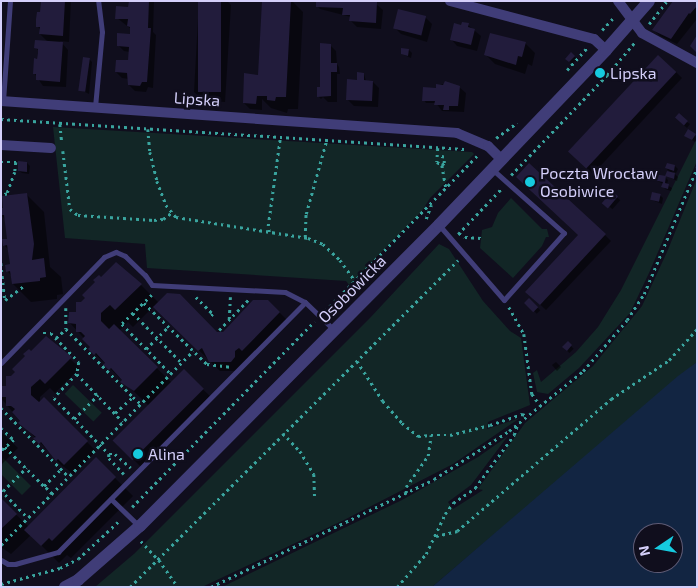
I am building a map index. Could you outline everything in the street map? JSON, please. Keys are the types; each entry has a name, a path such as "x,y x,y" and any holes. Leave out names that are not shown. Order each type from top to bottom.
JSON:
{"street":[{"path":"450,1 594,39 606,50"},
{"path":"618,1 631,20 648,36 697,63"},
{"name":"Osobowicka","path":"65,587 78,580 136,529 439,225 606,50 649,1"},
{"name":"Lipska","path":"2,101 457,133 488,146 502,160"},
{"path":"1,145 50,148"}],"lane":[{"path":"2,101 10,1"},
{"path":"95,107 102,32 98,1"},
{"path":"439,225 504,300 564,233 492,170"},
{"path":"1,364 104,257 116,252 125,256 145,275 152,285 284,292 305,302 334,330"},
{"path":"1,560 8,564 15,564 58,552 305,302"},
{"path":"111,498 126,513 136,529"}],"path":[{"path":"647,28 666,2 664,1"},
{"path":"600,33 616,15"},
{"path":"452,240 502,188 504,182 582,98 607,75 614,64 638,39"},
{"path":"1,119 465,150"},
{"path":"60,123 70,209 78,215 90,218 105,216 154,220 162,219 171,213"},
{"path":"495,139 516,123"},
{"path":"148,129 150,152 157,181 171,213 176,217 305,237 323,244 340,260 355,281"},
{"path":"269,232 268,226 280,138"},
{"path":"305,237 306,214 326,142"},
{"path":"438,148 439,156 437,162 442,164"},
{"path":"1,584 60,568 78,560 479,155 473,150"},
{"path":"439,156 444,157 444,163 442,164 446,188"},
{"path":"1,162 16,162 16,172 7,194 1,195"},
{"path":"211,587 406,494 474,455 517,425 583,372 627,320 644,294 697,168"},
{"path":"459,233 465,237 481,238"},
{"path":"130,587 159,560 283,432 358,361 464,254"},
{"path":"1,264 3,300"},
{"path":"3,300 25,285"},
{"path":"155,293 122,324 171,374"},
{"path":"192,293 213,314 208,319"},
{"path":"229,320 230,296"},
{"path":"219,330 251,296"},
{"path":"504,300 513,312 524,334 532,394 540,406"},
{"path":"72,301 66,308 66,329 141,404"},
{"path":"144,302 207,364 231,367"},
{"path":"133,313 182,363"},
{"path":"146,349 168,327"},
{"path":"56,338 66,329"},
{"path":"436,536 457,530 611,399 669,360 697,329"},
{"path":"41,333 50,333 79,362 77,374 54,398 109,454 109,458 124,475"},
{"path":"1,545 194,351"},
{"path":"358,361 382,401 402,423 418,436 450,435 490,425 522,414 528,416"},
{"path":"77,374 124,422"},
{"path":"74,419 98,396"},
{"path":"115,413 132,397"},
{"path":"1,408 68,477"},
{"path":"397,587 426,554 449,509 475,488 514,435 517,425"},
{"path":"1,428 14,440 1,451"},
{"path":"283,432 300,451 314,474 316,498"},
{"path":"406,494 406,487 428,456 431,435"},
{"path":"6,447 52,494"},
{"path":"109,454 114,454 131,468"},
{"path":"119,480 135,464"},
{"path":"26,468 2,491 28,518"},
{"path":"44,486 54,473 61,469"},
{"path":"136,529 178,587"}],"green space":[{"path":"53,127 472,152 474,154 430,198 422,211 349,285 346,281 147,268 145,244 65,238"},
{"path":"697,138 697,161 630,313 579,368 548,394 537,392 533,373 537,370 541,382 576,352 598,327 621,290"},
{"path":"697,178 697,362 432,587 222,587 402,500 478,457 508,436 471,485 448,502 453,509 483,490 478,489 525,423 593,366 642,306 667,252"},
{"path":"511,198 542,229 547,229 549,237 546,237 542,246 513,278 480,248 482,230 492,227 498,213"},
{"path":"439,244 449,249 483,301 510,331 521,338 530,405 488,422 487,429 520,418 453,464 344,520 202,587 95,587 135,553 369,319"},
{"path":"73,385 102,413 93,421 65,394"},
{"path":"3,458 31,486 22,495 1,474"}],"water":[{"path":"697,362 697,587 432,587 678,376"}],"building":[{"path":"41,1 65,1 63,36 39,34 40,27 36,27 36,19 37,12 40,12"},
{"path":"129,1 149,1 148,28 151,28 147,82 142,82 140,86 128,85 127,73 115,72 116,60 128,60 129,47 117,46 117,33 130,34 130,27 127,26 128,19 115,19 116,6 128,7"},
{"path":"198,1 221,1 221,92 198,92"},
{"path":"262,1 291,1 286,97 276,97 275,101 267,100 267,96 257,96 256,104 243,103 244,73 258,75"},
{"path":"316,1 377,2 376,23 349,21 350,15 342,15 343,8 316,7"},
{"path":"673,1 697,1 697,6 689,13 671,39 652,30"},
{"path":"398,9 426,16 421,35 393,28"},
{"path":"462,22 469,23 468,27 475,29 471,45 450,40 454,23 461,25"},
{"path":"490,33 526,42 522,57 518,56 516,65 484,55"},
{"path":"697,35 697,53 690,46"},
{"path":"35,40 63,42 60,82 36,80 36,74 33,74 34,58 37,59 38,53 38,49 34,48"},
{"path":"320,43 331,44 331,63 337,63 337,72 331,72 331,96 317,97 317,87 320,87"},
{"path":"401,48 409,49 408,56 401,54"},
{"path":"571,52 575,56 569,62 565,59"},
{"path":"658,55 676,72 586,169 568,152"},
{"path":"83,57 90,58 85,92 78,91"},
{"path":"357,72 364,73 364,80 373,81 372,101 346,100 347,79 357,80"},
{"path":"445,81 460,86 458,106 449,106 449,110 443,110 444,105 434,105 435,101 422,101 423,87 436,88 436,84 443,85"},
{"path":"679,113 688,121 684,125 675,117"},
{"path":"688,129 696,134 692,140 684,136"},
{"path":"18,161 27,162 27,172 18,171"},
{"path":"529,163 606,234 540,305 525,292 578,235 516,177"},
{"path":"667,163 675,165 674,171 665,168"},
{"path":"667,171 675,173 674,179 665,176"},
{"path":"654,174 666,176 665,183 669,184 668,189 661,187 663,182 653,180"},
{"path":"612,191 618,196 608,208 602,203"},
{"path":"652,192 661,194 659,202 650,200"},
{"path":"27,193 34,244 32,260 44,258 46,277 40,278 40,281 12,284 10,271 6,272 5,265 10,264 7,245 3,246 2,239 7,239 4,215 1,215 1,208 3,208 2,196"},
{"path":"116,262 142,284 115,310 110,305 101,313 101,321 109,329 114,324 158,367 134,391 120,382 122,380 111,368 109,370 103,365 105,363 96,353 94,355 88,349 90,347 82,339 85,336 81,332 76,332 76,324 68,323 69,312 76,312 76,302 81,302 85,298 82,295 95,282 93,280 99,275 101,277"},
{"path":"167,293 180,294 217,332 223,332 253,300 268,300 280,312 242,351 239,348 235,351 235,357 231,362 209,362 202,348 198,351 153,307"},
{"path":"529,298 538,307 533,312 524,303"},
{"path":"46,336 72,357 45,384 40,379 31,387 31,395 39,402 44,397 88,441 64,465 58,459 56,461 41,442 39,444 33,438 36,437 18,423 20,421 12,412 15,409 11,406 6,406 6,397 1,397 1,386 6,386 6,376 11,376 15,372 12,369 25,356 23,354 29,349 31,351"},
{"path":"568,341 572,345 567,351 562,347"},
{"path":"184,369 204,389 132,460 113,440"},
{"path":"96,457 116,477 52,541 49,538 41,546 24,530"},
{"path":"1,498 17,514 1,529"}],"place":[{"name":"Lipska","path":"600,73"},
{"name":"Poczta Wrocław Osobiwice","path":"530,182"},
{"name":"Alina","path":"138,454"}]}
